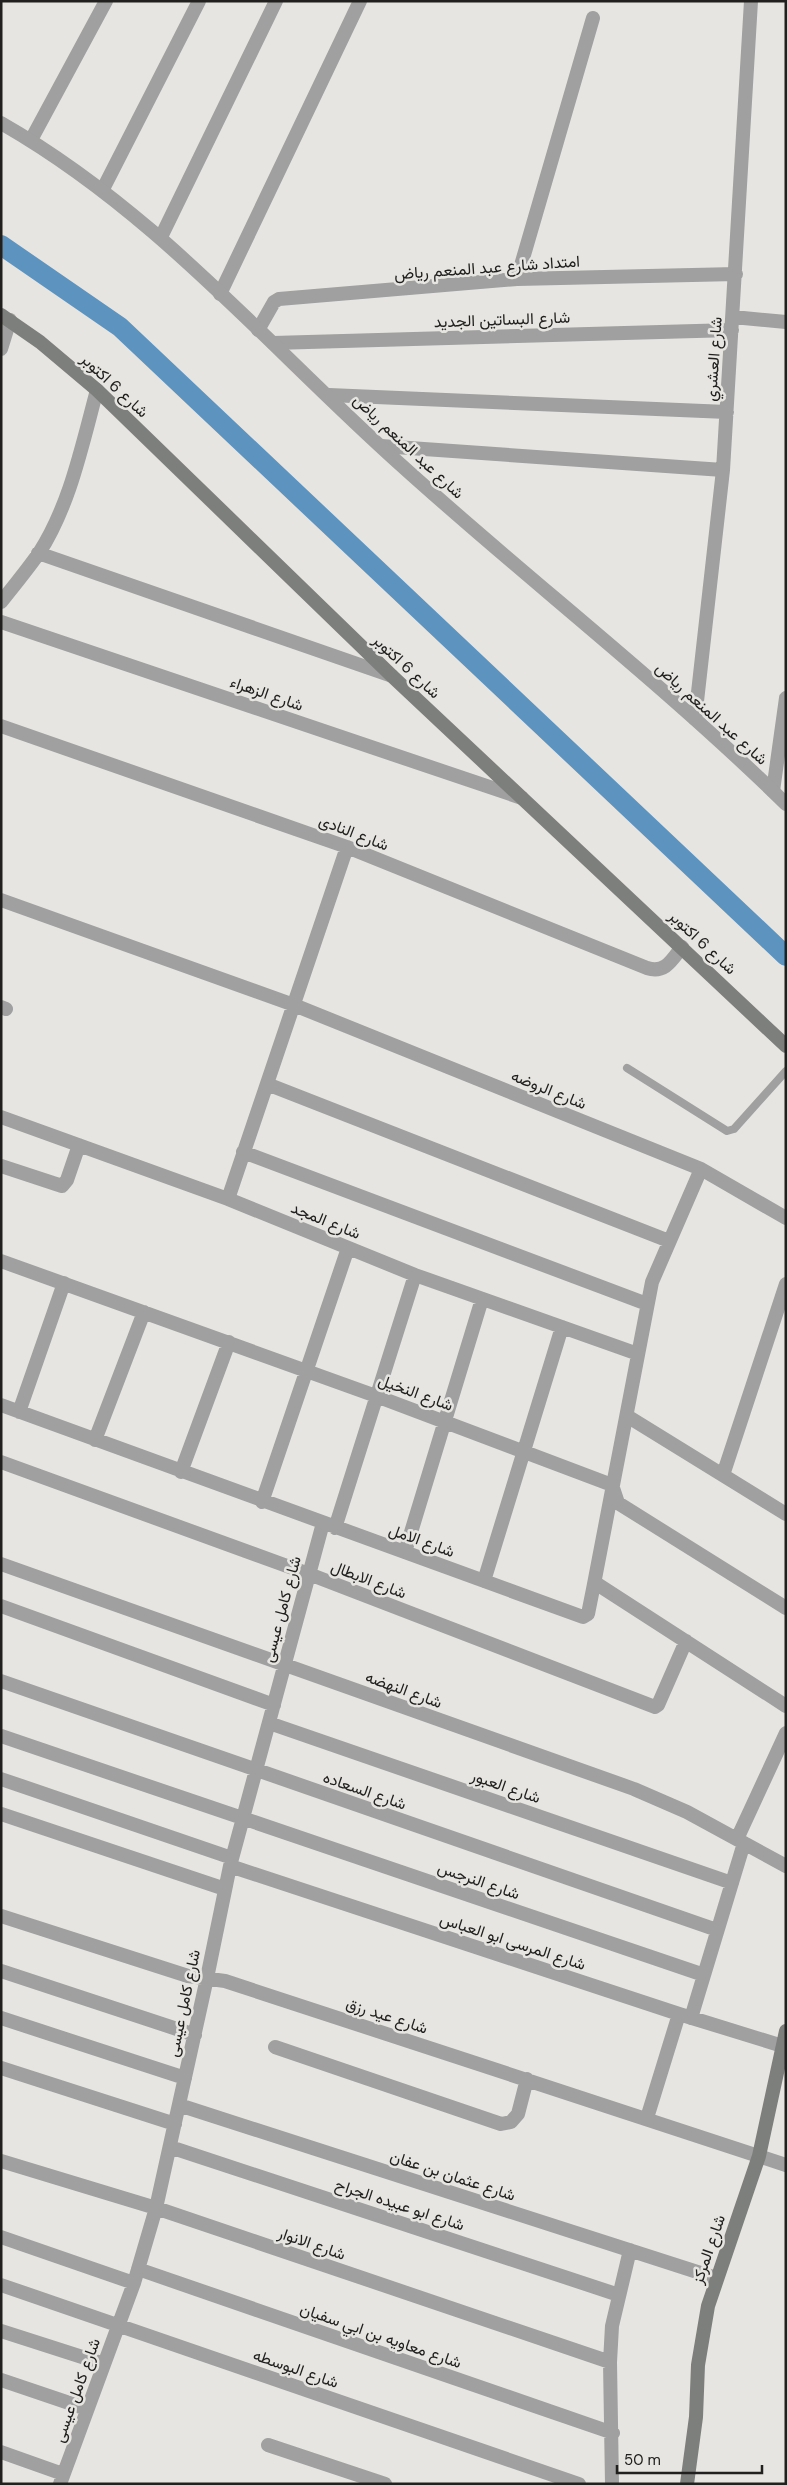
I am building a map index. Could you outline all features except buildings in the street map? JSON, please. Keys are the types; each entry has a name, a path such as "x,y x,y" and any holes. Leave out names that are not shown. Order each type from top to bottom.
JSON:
{"main road":[{"name":"شارع 6 اكتوبر","path":"6,318 97,390 392,676 786,1046"},
{"name":"شارع المركز","path":"687,2484 695,2426 702,2336 716,2278 760,2156 786,2031"}],"street":[{"path":"31,140 106,1"},
{"path":"103,189 199,1"},
{"path":"161,237 276,1"},
{"path":"220,294 360,1"},
{"name":"شارع العشري","path":"695,718 723,470 751,1"},
{"path":"517,280 594,18"},
{"name":"شارع عبد المنعم رياض","path":"1,123 31,140 103,189 161,237 381,446 695,718 786,804"},
{"name":"امتداد شارع عبد المنعم رياض","path":"258,330 274,302 279,299 517,280 736,274"},
{"path":"1,349 6,318"},
{"name":"شارع البساتين الجديد","path":"273,343 786,322"},
{"path":"1,602 38,553 72,480 97,390"},
{"path":"329,395 727,412"},
{"path":"381,446 723,470"},
{"path":"38,553 392,676"},
{"name":"شارع الزهراء","path":"1,622 522,798"},
{"path":"773,792 786,698"},
{"name":"شارع النادى","path":"1,726 347,847 652,970 658,970 669,964 682,947"},
{"path":"228,1199 347,847"},
{"name":"شارع الروضه","path":"1,900 294,1005 701,1169 786,1218"},
{"path":"267,1084 669,1241"},
{"name":"شارع المجد","path":"1,1117 228,1199 415,1275 638,1354"},
{"path":"1,1166 62,1186 67,1180 79,1145"},
{"path":"243,1152 647,1304"},
{"path":"701,1169 652,1282 594,1584 597,1584 786,1706"},
{"path":"262,1502 348,1248"},
{"name":"شارع النخيل","path":"1,1261 307,1370 612,1486"},
{"name":"شارع كامل عيسى","path":"62,2479 134,2283 156,2208 231,1862 309,1574 329,1526 376,1396 415,1275"},
{"path":"19,1412 64,1283"},
{"path":"723,1475 786,1284"},
{"path":"405,1552 482,1299"},
{"path":"95,1440 144,1312"},
{"path":"484,1581 562,1328"},
{"path":"181,1472 229,1342"},
{"name":"شارع الامل","path":"1,1405 262,1502 584,1617 588,1612 594,1584"},
{"path":"627,1416 786,1514"},
{"name":"شارع الابطال","path":"1,1462 309,1574 655,1707 658,1705 686,1641"},
{"path":"612,1486 618,1503 786,1608"},
{"name":"شارع النهضه","path":"1,1564 634,1789 687,1812 786,1866"},
{"path":"1,1606 274,1705"},
{"name":"شارع السعاده","path":"1,1681 717,1930"},
{"name":"شارع العبور","path":"269,1723 732,1883"},
{"path":"647,2118 685,2016 704,1975 732,1883 740,1841 786,1733"},
{"name":"شارع النرجس","path":"1,1736 704,1975"},
{"name":"شارع المرسى ابو العباس","path":"1,1779 231,1862 685,2016 784,2047"},
{"path":"1,1814 225,1889"},
{"name":"شارع عيد رزق","path":"1,1916 188,1976 225,1981 786,2165"},
{"path":"1,1971 194,2035"},
{"path":"1,2018 185,2078"},
{"path":"275,2047 501,2124 511,2122 518,2114 527,2079"},
{"path":"1,2068 175,2124"},
{"name":"شارع عثمان بن عفان","path":"179,2105 716,2278"},
{"name":"شارع ابو عبيده الجراح","path":"170,2147 619,2294"},
{"name":"شارع الانوار","path":"1,2160 156,2208 610,2362"},
{"path":"1,2237 134,2283"},
{"path":"612,2484 613,2433 610,2362 612,2326 630,2250"},
{"name":"شارع معاويه بن ابي سفيان","path":"138,2269 613,2433"},
{"name":"شارع البوسطه","path":"1,2285 579,2484"},
{"path":"1,2331 104,2364"},
{"path":"1,2380 87,2409"},
{"path":"268,2445 385,2484"},
{"path":"1,2452 62,2479"}],"lane":[{"path":"627,1068 727,1130 734,1129 786,1071"}],"waterway":[{"path":"1,245 120,327 786,956"}]}
